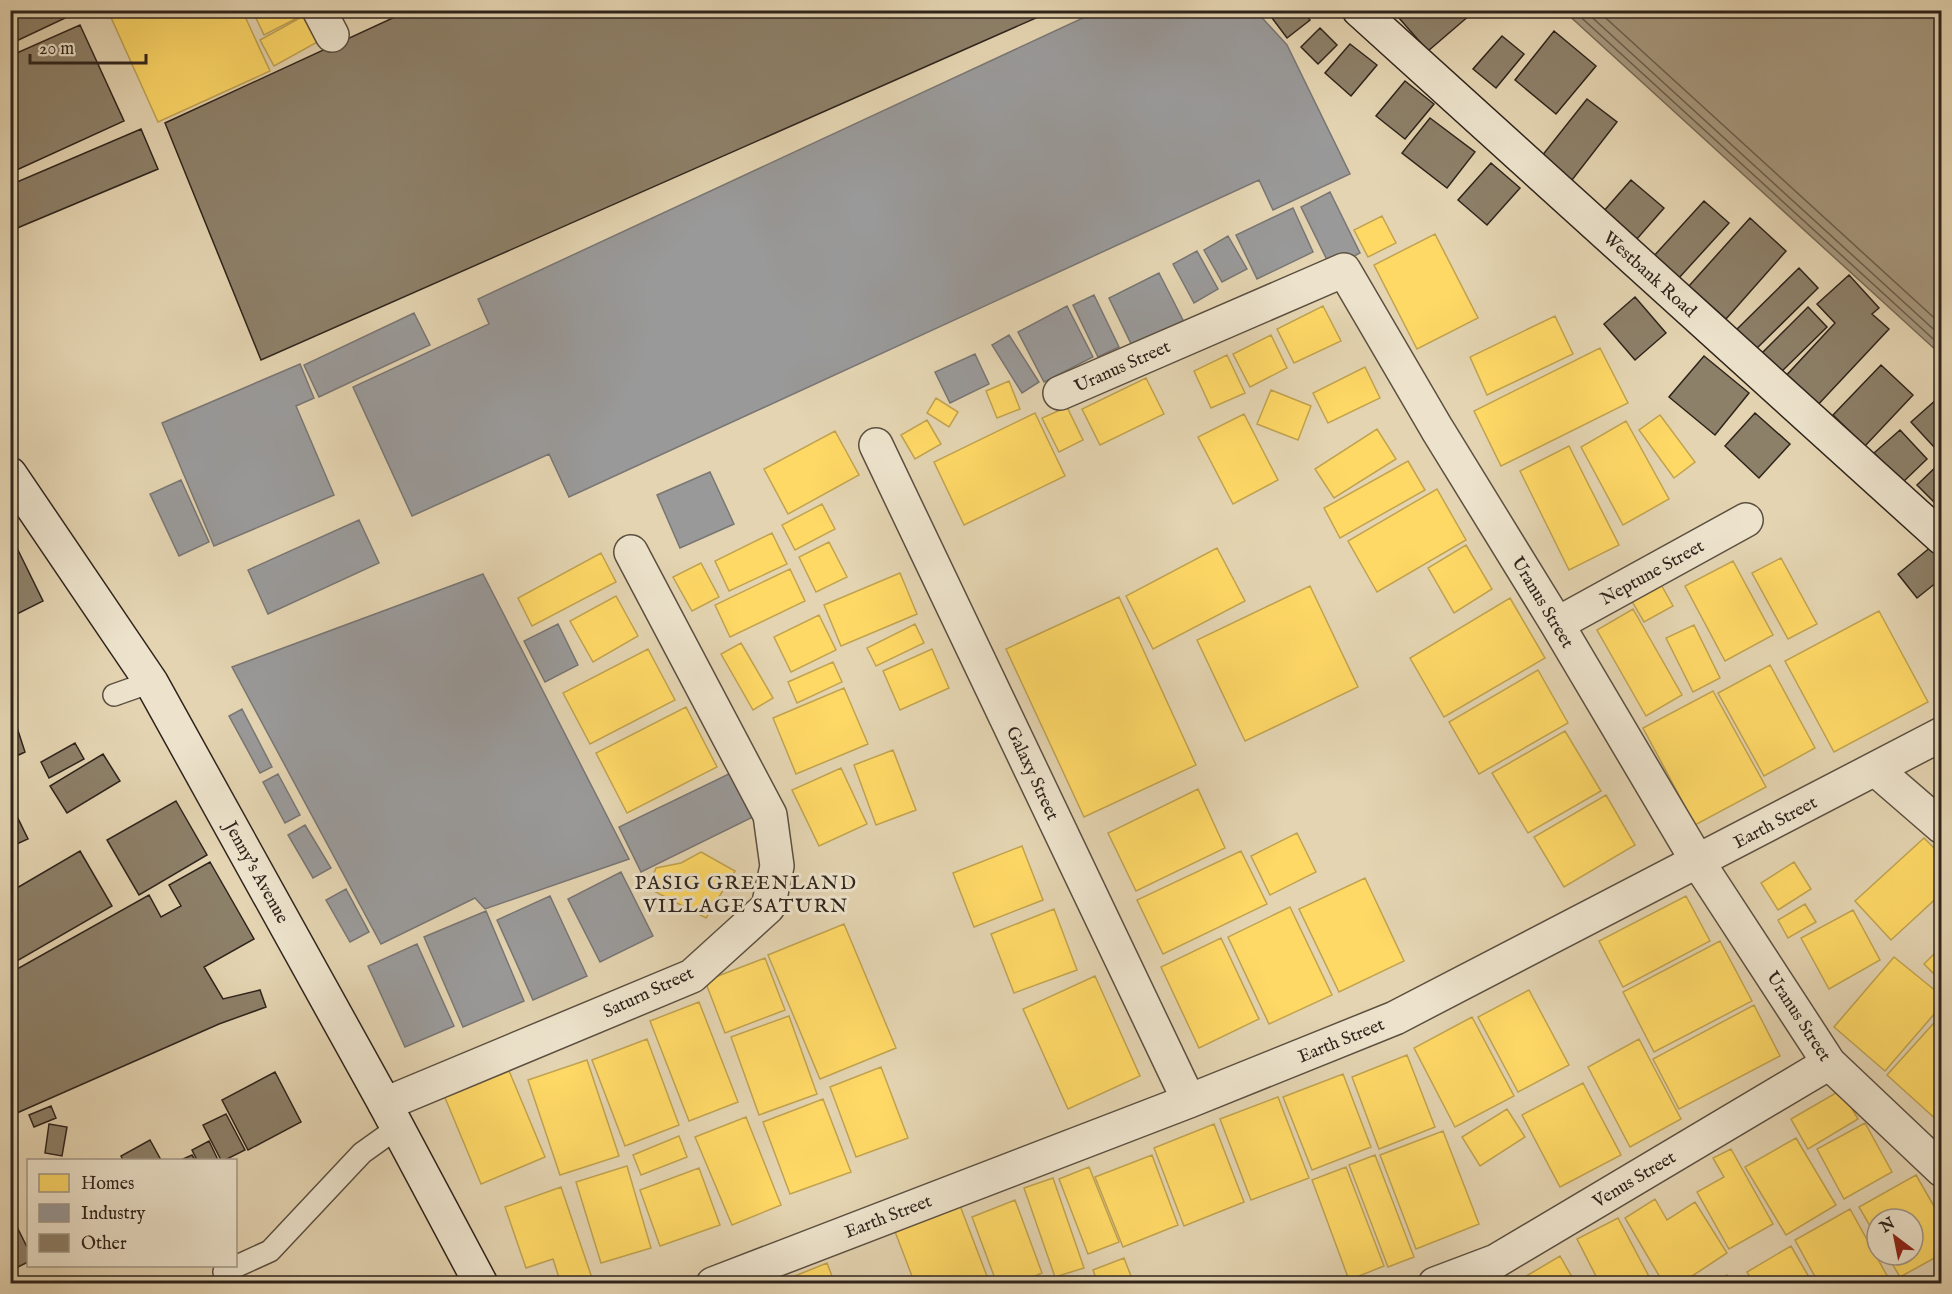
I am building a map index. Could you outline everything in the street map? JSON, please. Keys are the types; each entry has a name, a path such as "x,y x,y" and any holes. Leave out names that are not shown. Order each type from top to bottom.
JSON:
{"street":[{"name":"Westbank Road","path":"1359,10 1941,538"},
{"name":"Uranus Street","path":"1060,393 1344,270 1698,862 1829,1063 1941,1170"},
{"name":"Galaxy Street","path":"876,445 1189,1101"},
{"name":"Jenny's Avenue","path":"10,474 151,682 391,1116 481,1284"},
{"name":"Neptune Street","path":"1557,624 1746,520"},
{"name":"Saturn Street","path":"391,1116 692,976 768,907 777,866 770,815 631,552"},
{"name":"Earth Street","path":"713,1284 1189,1101 1395,1018 1941,734"},
{"path":"1875,769 1941,827"},
{"name":"Venus Street","path":"1435,1284 1496,1261 1829,1063"}],"lane":[{"path":"114,695 151,682"},
{"path":"237,1266 270,1251 362,1153 391,1116"},
{"path":"224,1272 235,1267"}],"water":[{"path":"1564,11 1941,11 1941,355 1938,352"}],"building: Homes":[{"path":"115,10 242,10 270,71 158,122 109,13"},
{"path":"270,10 306,10 307,13 264,35 256,18"},
{"path":"307,14 321,40 274,66 260,40"},
{"path":"1382,216 1396,243 1368,257 1354,230"},
{"path":"1435,234 1478,318 1417,349 1374,265"},
{"path":"1323,306 1341,341 1294,363 1277,329"},
{"path":"1555,316 1573,354 1487,395 1470,357"},
{"path":"1271,335 1287,368 1250,387 1233,354"},
{"path":"1600,348 1628,403 1501,466 1474,411"},
{"path":"1227,355 1245,393 1211,408 1194,371"},
{"path":"1365,367 1380,398 1328,423 1313,393"},
{"path":"1146,378 1164,414 1100,445 1082,409"},
{"path":"1009,381 1020,409 997,418 986,391"},
{"path":"1271,390 1311,406 1298,440 1257,424"},
{"path":"936,398 958,412 949,427 927,413"},
{"path":"1067,407 1083,440 1059,452 1042,418"},
{"path":"1035,413 1065,476 964,525 934,462"},
{"path":"1244,414 1278,480 1233,504 1198,437"},
{"path":"1660,415 1695,462 1674,478 1639,430"},
{"path":"927,420 941,444 915,459 901,435"},
{"path":"1626,421 1669,499 1623,525 1581,447"},
{"path":"1377,429 1396,459 1334,498 1315,469"},
{"path":"835,431 859,475 788,514 764,469"},
{"path":"1569,446 1619,545 1569,570 1520,471"},
{"path":"1408,461 1425,490 1340,538 1324,508"},
{"path":"1437,489 1466,540 1377,592 1348,541"},
{"path":"822,504 835,529 795,550 782,525"},
{"path":"772,533 787,564 729,591 715,561"},
{"path":"829,542 847,577 816,592 799,557"},
{"path":"1466,545 1492,589 1454,613 1428,568"},
{"path":"1217,548 1245,601 1153,649 1126,596"},
{"path":"601,553 616,582 532,626 518,598"},
{"path":"1781,558 1817,624 1788,639 1752,573"},
{"path":"1733,561 1773,635 1725,661 1685,586"},
{"path":"701,563 719,597 692,611 673,577"},
{"path":"790,569 805,601 730,637 715,605"},
{"path":"900,573 917,614 841,646 824,605"},
{"path":"1659,581 1673,606 1644,622 1630,598"},
{"path":"1310,586 1358,687 1245,741 1197,640"},
{"path":"616,596 638,636 593,662 570,621"},
{"path":"1119,597 1196,765 1084,817 1006,649"},
{"path":"1510,598 1545,658 1444,717 1410,658"},
{"path":"1633,609 1682,695 1646,716 1597,630"},
{"path":"1879,611 1928,702 1834,752 1785,661"},
{"path":"819,615 836,650 791,672 774,637"},
{"path":"915,624 924,643 876,666 867,648"},
{"path":"1694,625 1720,678 1693,692 1666,638"},
{"path":"741,643 773,698 753,710 721,654"},
{"path":"648,649 675,700 590,744 563,693"},
{"path":"932,649 949,688 900,710 883,671"},
{"path":"833,662 842,682 797,703 788,682"},
{"path":"1770,665 1815,748 1764,776 1718,693"},
{"path":"1538,670 1568,723 1479,774 1449,722"},
{"path":"844,688 868,744 796,774 773,718"},
{"path":"1713,691 1766,787 1695,825 1643,728"},
{"path":"686,707 717,767 627,813 596,753"},
{"path":"1565,731 1601,791 1528,833 1492,773"},
{"path":"893,750 916,810 876,825 854,765"},
{"path":"841,768 867,824 819,846 792,790"},
{"path":"1198,789 1225,848 1136,891 1108,833"},
{"path":"1606,795 1635,845 1564,887 1534,837"},
{"path":"1297,833 1316,872 1270,895 1251,856"},
{"path":"1924,838 1942,856 1942,893 1891,940 1855,901"},
{"path":"1022,846 1043,900 974,927 953,873"},
{"path":"1241,851 1267,904 1163,954 1137,900"},
{"path":"701,852 735,871 706,918 648,888 656,868 681,863"},
{"path":"1794,862 1811,889 1778,910 1761,883"},
{"path":"1365,878 1404,961 1339,992 1299,909"},
{"path":"1686,896 1710,941 1623,987 1599,941"},
{"path":"1805,904 1816,922 1788,938 1778,920"},
{"path":"1290,907 1332,995 1269,1024 1228,937"},
{"path":"1054,909 1077,970 1014,993 991,934"},
{"path":"1853,910 1880,960 1829,989 1801,938"},
{"path":"844,924 896,1048 820,1079 768,955"},
{"path":"1221,938 1259,1019 1199,1048 1161,967"},
{"path":"1720,941 1752,1001 1654,1052 1623,992"},
{"path":"1942,946 1942,982 1924,964"},
{"path":"1894,957 1942,996 1942,1005 1885,1071 1834,1027"},
{"path":"765,958 785,1010 725,1033 705,981"},
{"path":"1095,976 1140,1076 1068,1109 1023,1009"},
{"path":"1529,990 1569,1065 1518,1092 1478,1017"},
{"path":"699,1002 738,1102 689,1121 650,1021"},
{"path":"1754,1005 1780,1056 1679,1109 1653,1059"},
{"path":"1942,1014 1942,1119 1939,1122 1887,1075"},
{"path":"789,1016 817,1094 759,1115 731,1037"},
{"path":"1472,1017 1514,1096 1455,1127 1414,1048"},
{"path":"647,1039 679,1125 625,1146 592,1060"},
{"path":"1639,1039 1681,1119 1630,1147 1588,1067"},
{"path":"1407,1055 1435,1127 1379,1149 1352,1077"},
{"path":"587,1060 619,1156 560,1175 528,1080"},
{"path":"507,1066 545,1157 481,1184 443,1093"},
{"path":"881,1067 908,1138 856,1157 830,1087"},
{"path":"1343,1074 1371,1147 1312,1170 1283,1097"},
{"path":"1583,1083 1621,1155 1560,1187 1522,1115"},
{"path":"1841,1090 1858,1119 1808,1149 1791,1119"},
{"path":"1278,1097 1309,1178 1251,1200 1220,1119"},
{"path":"823,1099 851,1172 790,1194 763,1122"},
{"path":"1507,1109 1525,1137 1480,1166 1462,1137"},
{"path":"746,1117 781,1205 732,1225 695,1137"},
{"path":"1865,1123 1892,1172 1844,1199 1817,1149"},
{"path":"1214,1124 1244,1202 1184,1226 1154,1148"},
{"path":"1443,1131 1479,1224 1416,1249 1380,1155"},
{"path":"679,1136 687,1157 641,1175 633,1155"},
{"path":"1796,1138 1836,1205 1786,1235 1745,1167"},
{"path":"1731,1149 1773,1224 1729,1249 1697,1192 1724,1177 1713,1158"},
{"path":"1152,1155 1178,1225 1123,1247 1095,1177"},
{"path":"1375,1155 1414,1257 1388,1267 1349,1165"},
{"path":"627,1166 651,1248 601,1263 576,1182"},
{"path":"1089,1167 1119,1242 1088,1254 1059,1179"},
{"path":"1346,1167 1384,1266 1349,1280 1312,1180"},
{"path":"699,1168 720,1225 660,1246 640,1190"},
{"path":"1916,1175 1942,1220 1942,1254 1925,1263 1925,1207 1865,1207 1865,1217 1859,1207"},
{"path":"1053,1178 1084,1268 1055,1277 1024,1188"},
{"path":"561,1187 592,1278 577,1284 561,1284 553,1259 526,1268 505,1207"},
{"path":"1655,1199 1667,1220 1695,1202 1727,1253 1680,1284 1664,1284 1625,1218"},
{"path":"1015,1200 1042,1273 1016,1284 997,1284 972,1217"},
{"path":"959,1203 990,1284 915,1284 894,1229"},
{"path":"1850,1209 1865,1236 1865,1267 1882,1267 1890,1281 1886,1284 1819,1284 1795,1240"},
{"path":"1618,1218 1653,1284 1600,1284 1577,1239"},
{"path":"1791,1246 1813,1284 1754,1284 1747,1272"},
{"path":"1560,1256 1576,1284 1513,1284"},
{"path":"1124,1258 1134,1284 1098,1284 1093,1270"},
{"path":"827,1263 835,1284 775,1284"},
{"path":"1894,1267 1918,1267 1900,1277"},
{"path":"1727,1275 1732,1284 1712,1284"},
{"path":"1086,1276 1089,1284 1068,1284"}],"building: Industry":[{"path":"1100,10 1255,10 1287,45 1350,174 1273,210 1259,180 569,497 549,454 412,516 353,387 489,324 478,299"},
{"path":"1330,192 1360,253 1331,268 1301,207"},
{"path":"1293,208 1313,252 1257,279 1236,235"},
{"path":"1228,236 1247,269 1222,282 1204,250"},
{"path":"1197,251 1218,289 1194,303 1173,264"},
{"path":"1159,273 1186,326 1135,352 1109,298"},
{"path":"1094,295 1119,347 1098,357 1073,305"},
{"path":"1067,306 1093,357 1044,382 1018,332"},
{"path":"414,313 430,345 319,397 304,365"},
{"path":"1009,335 1039,382 1022,393 992,345"},
{"path":"975,354 989,384 950,403 935,372"},
{"path":"300,364 314,398 296,406 334,495 214,546 162,423"},
{"path":"710,472 734,524 680,548 657,495"},
{"path":"181,480 209,542 179,556 150,494"},
{"path":"359,520 379,563 268,614 248,570"},
{"path":"483,574 629,859 485,909 475,898 381,944 232,667"},
{"path":"558,624 578,665 545,682 524,641"},
{"path":"242,709 272,767 260,773 229,716"},
{"path":"735,771 757,815 641,872 619,827"},
{"path":"278,774 300,815 285,823 263,782"},
{"path":"305,825 331,868 313,878 288,835"},
{"path":"621,872 653,936 600,962 568,899"},
{"path":"346,889 369,932 350,942 326,900"},
{"path":"550,896 587,976 533,1000 497,920"},
{"path":"486,911 524,1001 463,1027 424,937"},
{"path":"417,944 454,1026 405,1047 368,966"}],"building: Other":[{"path":"10,10 82,10 10,44"},
{"path":"410,10 1054,10 261,360 165,123"},
{"path":"1266,10 1303,10 1310,20 1287,38"},
{"path":"1407,10 1466,10 1470,15 1428,51 1399,18"},
{"path":"80,25 124,121 10,173 10,56"},
{"path":"1320,28 1337,45 1318,64 1301,47"},
{"path":"1554,31 1596,66 1556,114 1515,80"},
{"path":"1502,36 1524,54 1496,88 1473,69"},
{"path":"1350,44 1377,65 1351,96 1325,73"},
{"path":"1405,81 1434,104 1405,139 1376,116"},
{"path":"1587,99 1617,122 1572,180 1541,157"},
{"path":"1430,118 1475,152 1447,188 1402,153"},
{"path":"141,129 158,169 10,231 10,185"},
{"path":"1491,163 1520,188 1487,225 1458,200"},
{"path":"1631,180 1664,208 1636,240 1603,212"},
{"path":"1704,201 1729,223 1678,279 1653,257"},
{"path":"1750,218 1786,251 1726,319 1689,286"},
{"path":"1799,268 1818,288 1753,352 1734,332"},
{"path":"1849,275 1879,308 1872,314 1889,329 1814,409 1782,380 1835,323 1817,304"},
{"path":"1635,297 1666,333 1635,360 1604,324"},
{"path":"1808,307 1827,327 1777,376 1758,357"},
{"path":"1704,356 1749,393 1715,435 1669,397"},
{"path":"1881,365 1913,395 1865,446 1833,415"},
{"path":"1937,399 1942,404 1942,440 1934,447 1911,422"},
{"path":"1755,413 1790,444 1759,478 1725,446"},
{"path":"1900,430 1927,459 1902,483 1874,453"},
{"path":"1942,461 1942,505 1939,507 1917,485"},
{"path":"1937,542 1942,547 1942,578 1917,598 1898,574"},
{"path":"15,544 43,601 17,614 10,599 10,546"},
{"path":"10,706 25,752 10,759"},
{"path":"75,743 84,759 49,778 41,762"},
{"path":"103,754 120,781 67,813 50,786"},
{"path":"176,801 207,855 139,895 107,840"},
{"path":"10,802 28,839 10,847"},
{"path":"80,851 112,906 10,965 10,892"},
{"path":"210,862 254,939 204,967 223,999 260,990 266,1007 219,1024 10,1116 10,973 149,895 161,917 181,906 169,885"},
{"path":"275,1072 301,1122 248,1150 222,1100"},
{"path":"51,1106 56,1118 34,1127 29,1115"},
{"path":"226,1114 245,1150 227,1159 220,1159 203,1125"},
{"path":"49,1124 67,1127 62,1156 45,1153"},
{"path":"150,1140 160,1159 122,1159 121,1156"},
{"path":"209,1141 218,1159 196,1159 192,1150"},
{"path":"10,1213 27,1247 27,1262 10,1271"}],"district":[{"name":"PASIG GREENLAND VILLAGE SATURN","path":"746,894"}]}
